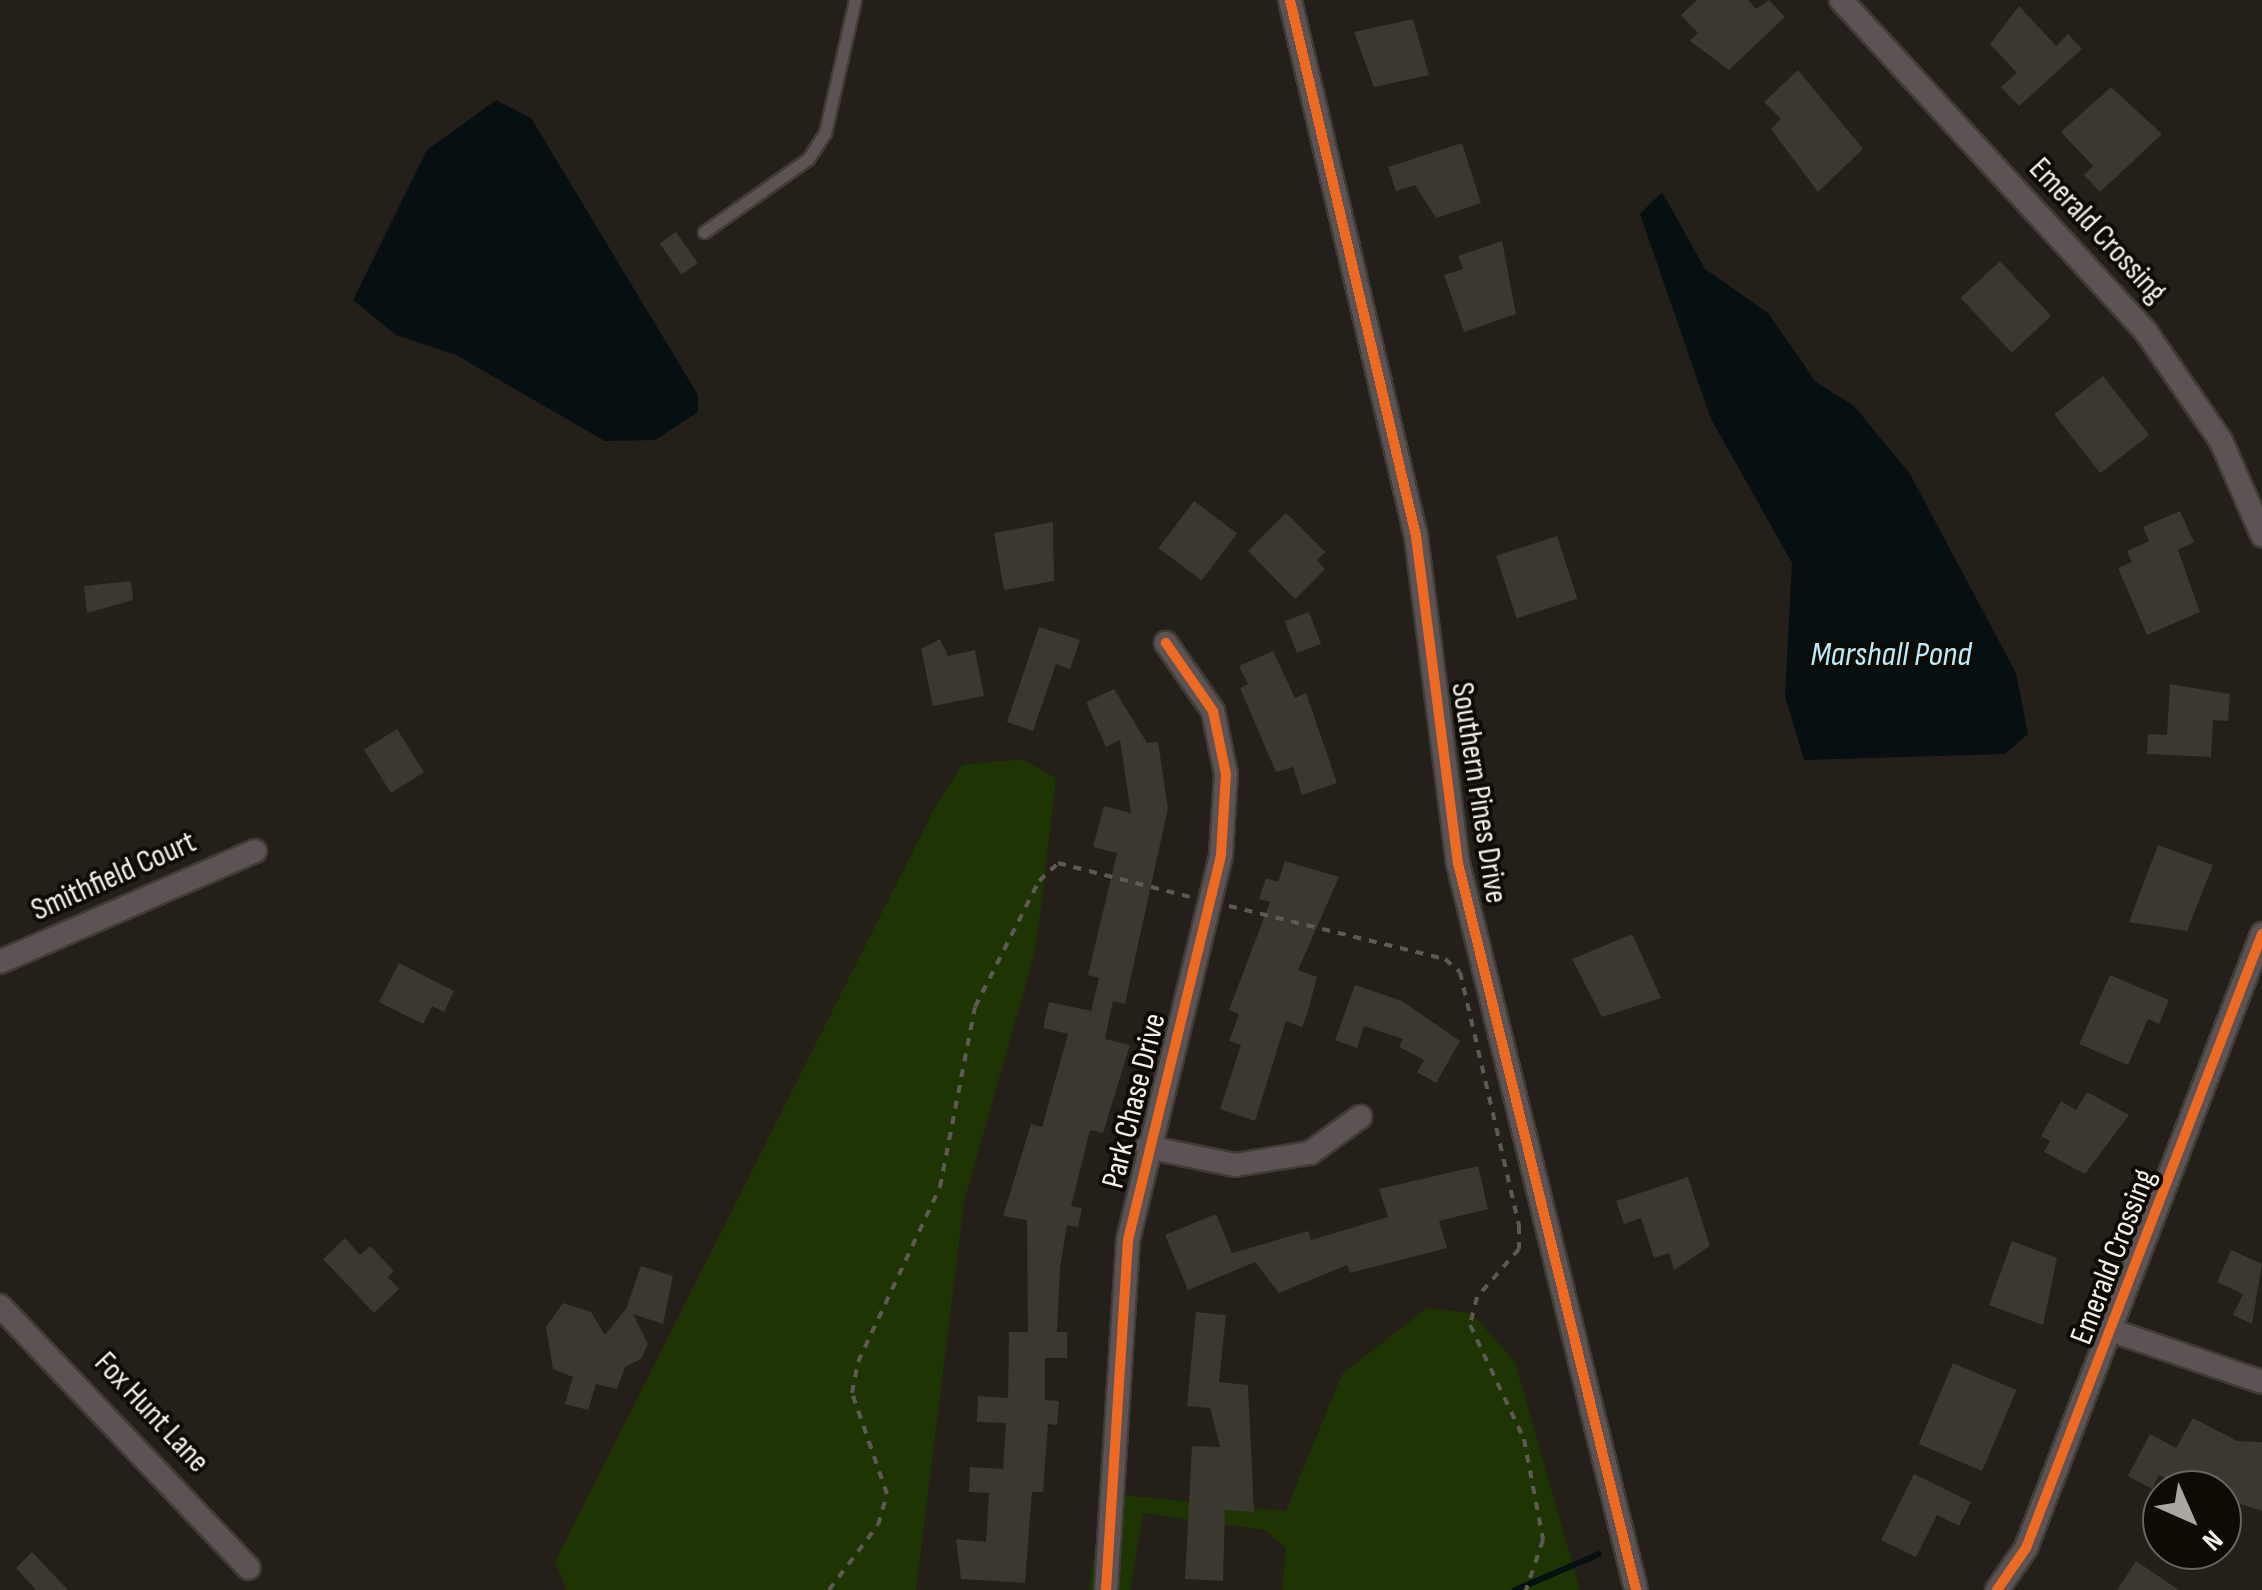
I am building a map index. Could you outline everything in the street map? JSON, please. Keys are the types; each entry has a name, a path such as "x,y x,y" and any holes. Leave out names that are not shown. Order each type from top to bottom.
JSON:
{"street":[{"name":"Southern Pines Drive","path":"1290,0 1416,536 1458,862 1636,1590"},
{"name":"Emerald Crossing","path":"1841,0 2146,332 2221,441 2262,535"},
{"name":"Park Chase Drive","path":"1106,1590 1115,1341 1148,1147 1221,855 1226,774 1213,711 1166,643"},
{"name":"Smithfield Court","path":"0,962 255,851"},
{"name":"Emerald Crossing","path":"1996,1590 2026,1548 2262,934"},
{"path":"1148,1147 1235,1165 1310,1152 1360,1117"},
{"name":"Fox Hunt Lane","path":"0,1306 249,1568"},
{"path":"2112,1331 2262,1382"}],"lane":[{"path":"704,232 808,159 825,134 855,0"}],"green space":[{"path":"1022,759 1056,778 1045,874 1035,952 964,1201 916,1590 567,1590 555,1562 934,809 962,765"},
{"path":"1427,1308 1472,1313 1515,1362 1580,1590 1282,1590 1286,1548 1265,1530 1143,1513 1130,1590 1089,1590 1102,1493 1286,1511 1342,1374"}],"water":[{"path":"496,100 531,118 698,395 698,412 655,440 605,441 456,355 396,335 353,300 427,150"},
{"name":"Marshall Pond","path":"1662,192 1705,269 1768,313 1816,382 1854,406 1910,474 2016,673 2028,734 2005,754 1804,760 1785,696 1792,563 1711,419 1640,214"}],"building":[{"path":"1697,0 1748,0 1756,9 1769,0 1785,17 1729,70 1690,41 1698,33 1681,15"},
{"path":"2019,6 2056,46 2068,34 2082,49 2019,106 2001,87 2017,73 1990,44"},
{"path":"1413,19 1429,75 1374,87 1354,32"},
{"path":"1798,70 1863,149 1818,192 1771,129 1781,119 1764,102"},
{"path":"2111,87 2162,134 2100,192 2084,175 2093,166 2061,132"},
{"path":"1462,143 1481,203 1436,218 1415,185 1396,191 1388,167"},
{"path":"676,232 698,263 681,275 660,243"},
{"path":"1502,241 1516,314 1464,332 1444,275 1463,269 1458,256"},
{"path":"2000,261 2051,316 2012,353 1961,298"},
{"path":"2103,376 2149,435 2100,473 2054,414"},
{"path":"1194,501 1237,533 1202,581 1158,548"},
{"path":"2180,511 2194,542 2178,550 2200,612 2147,635 2118,568 2132,562 2127,551 2149,541 2143,527"},
{"path":"1286,513 1325,552 1317,560 1325,569 1295,599 1248,551"},
{"path":"1053,522 1054,581 1004,590 994,533"},
{"path":"1557,536 1577,599 1517,619 1496,556"},
{"path":"131,581 133,600 87,613 84,586"},
{"path":"1309,612 1321,644 1297,653 1285,621"},
{"path":"1039,627 1080,640 1070,669 1056,664 1033,731 1007,722"},
{"path":"940,639 948,656 975,650 984,696 933,706 921,649"},
{"path":"1273,651 1295,698 1306,693 1337,783 1302,795 1293,767 1276,772 1240,688 1248,684 1239,666"},
{"path":"2170,684 2230,694 2228,721 2213,720 2211,757 2147,754 2148,734 2167,735"},
{"path":"1114,689 1147,743 1158,742 1168,808 1125,1004 1113,1001 1105,1039 1130,1045 1103,1133 1090,1130 1071,1206 1082,1208 1078,1227 1067,1225 1057,1332 1067,1332 1067,1358 1045,1358 1045,1400 1059,1401 1057,1425 1048,1424 1043,1492 1032,1492 1025,1583 961,1579 956,1539 986,1542 989,1493 969,1492 970,1467 1003,1469 1006,1423 977,1422 978,1396 1008,1398 1009,1332 1028,1332 1027,1220 1003,1216 1031,1124 1042,1127 1068,1034 1043,1028 1049,1002 1091,1011 1099,978 1088,975 1117,853 1093,847 1104,806 1131,813 1120,740 1106,747 1086,702"},
{"path":"397,729 424,772 391,793 364,750"},
{"path":"2158,845 2213,865 2187,931 2129,922"},
{"path":"1285,861 1339,877 1298,970 1317,977 1308,1011 1302,1027 1286,1021 1255,1121 1220,1109 1241,1045 1229,1041 1239,1014 1229,1010 1270,902 1259,899 1266,878 1278,882"},
{"path":"1632,934 1661,998 1602,1017 1572,959"},
{"path":"399,963 454,991 444,1012 432,1006 423,1024 379,1002"},
{"path":"2110,975 2169,1000 2159,1024 2148,1019 2128,1065 2079,1044"},
{"path":"1355,985 1402,1001 1460,1041 1436,1083 1417,1072 1424,1060 1399,1047 1403,1039 1364,1026 1357,1048 1335,1040"},
{"path":"2087,1092 2129,1115 2085,1174 2044,1152 2050,1141 2041,1136 2061,1101 2076,1110"},
{"path":"1478,1166 1488,1209 1439,1221 1447,1248 1350,1273 1347,1265 1279,1293 1255,1262 1188,1290 1165,1235 1216,1214 1232,1253 1308,1231 1311,1240 1388,1217 1379,1189"},
{"path":"1688,1177 1710,1246 1674,1270 1669,1253 1654,1258 1641,1218 1624,1224 1616,1201"},
{"path":"345,1238 360,1255 370,1246 394,1271 388,1277 399,1289 374,1313 323,1259"},
{"path":"2012,1241 2057,1258 2043,1325 1989,1305"},
{"path":"2231,1250 2262,1264 2252,1324 2233,1315 2243,1294 2217,1282"},
{"path":"641,1266 673,1276 663,1324 633,1314 648,1344 641,1359 625,1367 617,1389 596,1384 588,1410 565,1404 573,1377 553,1369 546,1327 563,1303 591,1312 605,1335 626,1309"},
{"path":"1196,1312 1226,1315 1219,1382 1248,1385 1254,1512 1225,1510 1223,1581 1185,1579 1192,1446 1220,1447 1210,1408 1187,1406"},
{"path":"1953,1363 2017,1390 1982,1471 1919,1444"},
{"path":"2193,1418 2237,1441 2262,1442 2262,1511 2242,1504 2242,1470 2142,1470 2142,1484 2128,1476 2150,1434 2176,1448"},
{"path":"1914,1474 1971,1502 1959,1526 1937,1515 1916,1557 1881,1540"},
{"path":"32,1552 68,1590 36,1590 16,1568"},
{"path":"2136,1561 2142,1570 2149,1570 2179,1590 2117,1590"}],"waterway":[{"path":"1515,1590 1599,1554"}],"cycle path":[{"path":"1290,0 1416,536 1458,863 1636,1590"},
{"path":"1106,1590 1128,1240 1221,855 1226,774 1213,711 1166,643"},
{"path":"1997,1590 2026,1548 2262,934"}]}
